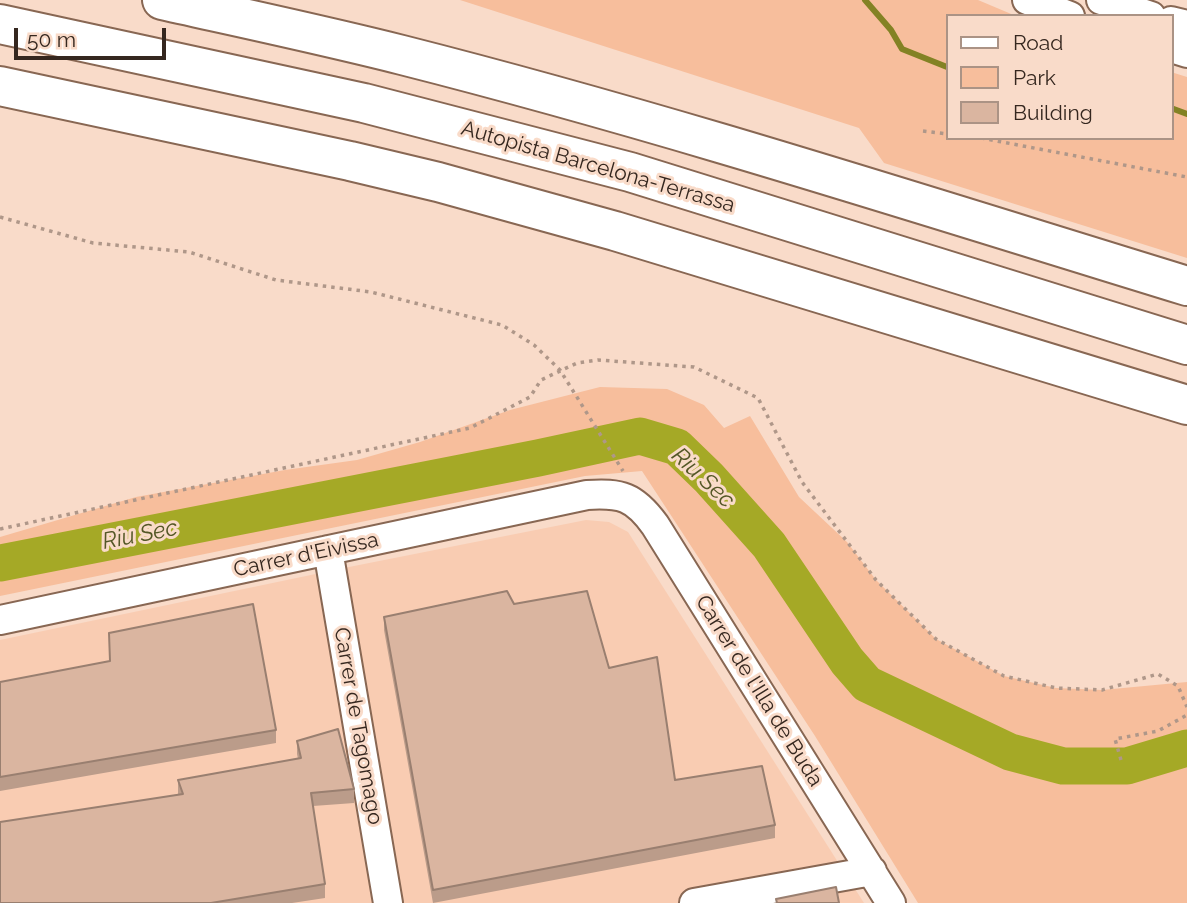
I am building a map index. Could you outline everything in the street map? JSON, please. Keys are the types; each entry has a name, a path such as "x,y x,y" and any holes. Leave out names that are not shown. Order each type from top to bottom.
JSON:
{"highway":[{"path":"162,0 314,33 417,59 824,173 1187,286"},
{"path":"221,0 314,33"},
{"name":"Autopista Barcelona-Terrassa","path":"0,24 364,103 630,172 1187,345"},
{"path":"0,86 350,161 451,186 628,234 1187,405"}],"street":[{"path":"1027,0 1065,14"},
{"path":"1101,0 1145,14"},
{"name":"Carrer d'Eivissa","path":"0,620 587,495 614,493"},
{"name":"Carrer de l'Illa de Buda","path":"614,493 636,504 655,525 891,903"},
{"name":"Carrer de Tagomago","path":"328,550 388,903"},
{"path":"694,903 872,871"}],"path":[{"path":"923,131 946,134"},
{"path":"992,140 1187,177"},
{"path":"0,218 93,243 189,252 276,280 371,292 502,325 519,334 549,358 574,391 615,456"},
{"path":"1121,760 1115,739 1158,731 1187,715"}],"shaded area":[{"path":"586,520 609,522 628,532 864,903 0,903 0,640"}],"green space":[{"path":"460,0 978,0 1011,14 946,14 946,140 1173,140 1173,73 1187,77 1187,258 884,163 859,128"},
{"path":"600,387 667,389 704,405 724,428 750,416 799,497 847,542 876,580 936,639 1004,676 1056,688 1102,690 1187,682 1187,903 918,903 815,736 642,471 585,476 0,596 0,537 136,497 357,460 420,442 510,410"}],"building":[{"path":"507,591 514,604 587,591 609,668 657,657 675,780 762,766 775,825 433,890 384,617"},
{"path":"253,604 276,730 0,777 0,682 110,661 109,633"},
{"path":"338,729 354,789 311,793 325,884 211,903 0,903 0,822 183,794 178,780 301,758 297,741"},
{"path":"836,887 839,903 777,903 776,899"}],"waterway":[{"path":"865,0 891,30 902,49 946,67"},
{"path":"1173,109 1187,114"},
{"name":"Riu Sec","path":"0,563 640,436 677,447 709,478 769,545 847,661 867,684 1010,752 1063,766 1127,766 1187,748"}]}
